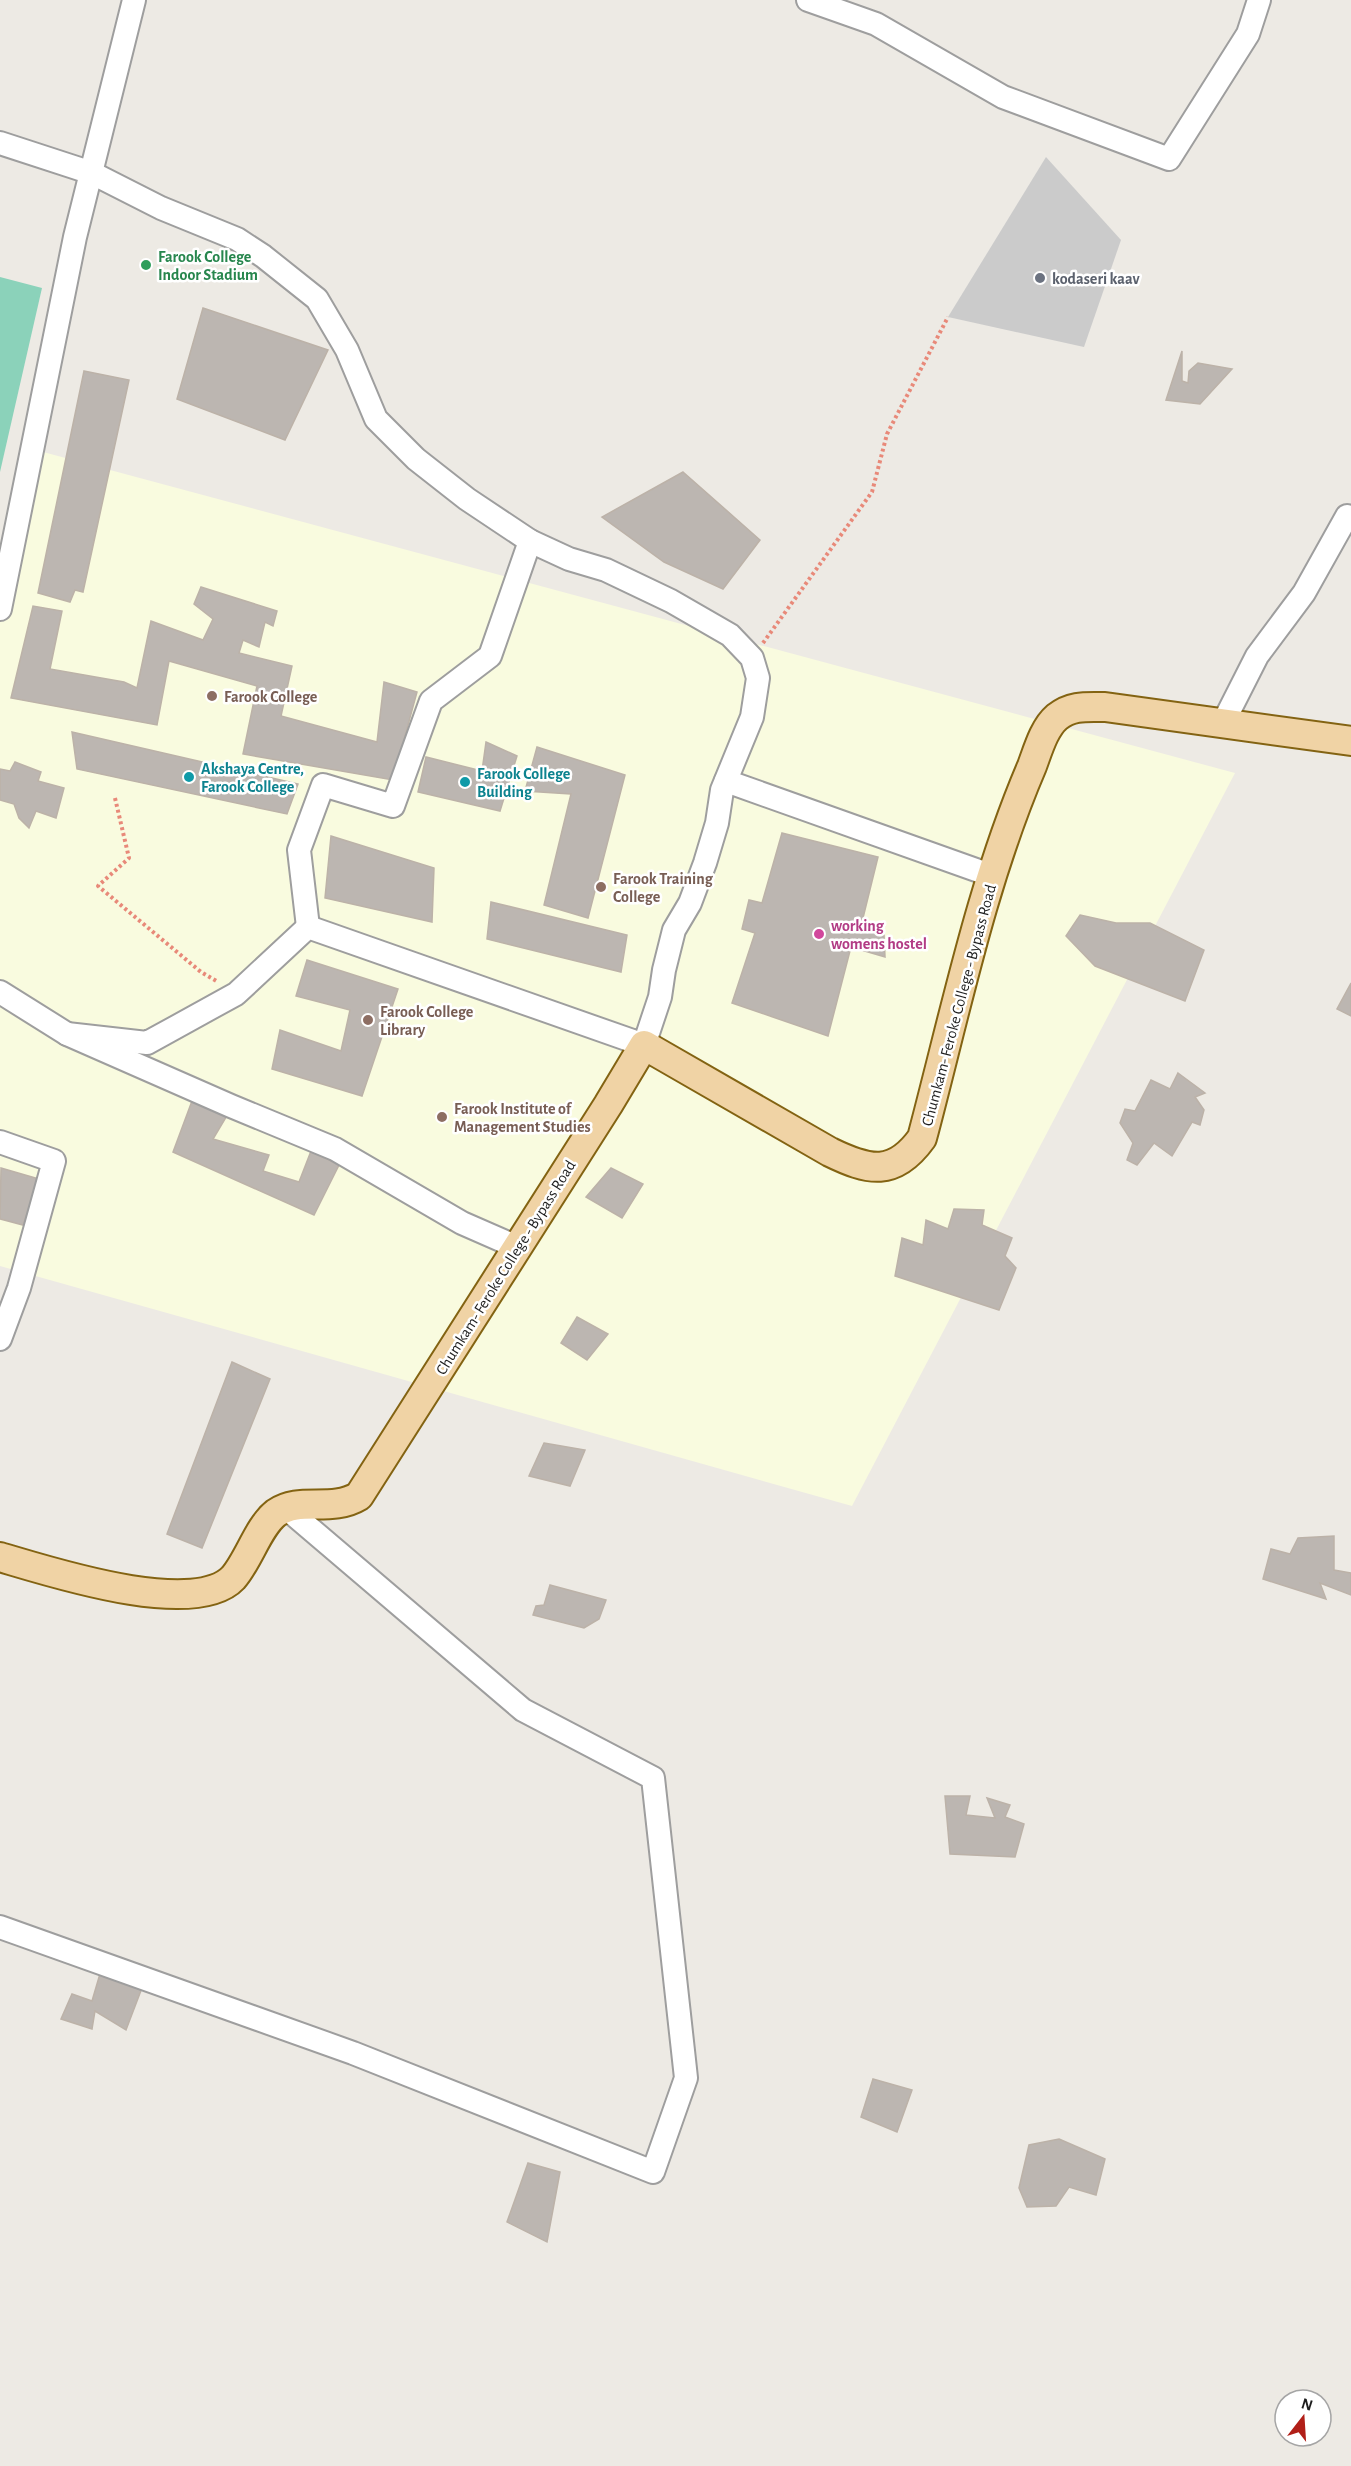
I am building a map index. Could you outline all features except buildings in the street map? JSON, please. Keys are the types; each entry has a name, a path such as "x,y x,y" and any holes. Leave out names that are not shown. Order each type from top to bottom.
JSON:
{"main road":[{"name":"Chumkam- Feroke College - Bypass Road","path":"286,1508 335,1506 347,1503 359,1496 644,1046 851,1162 871,1167 890,1166 909,1156 922,1138 993,876 1020,792 1045,735 1056,718 1077,706 1105,707 1351,741"},
{"path":"0,1557 84,1581 145,1592 199,1594 219,1587 233,1578 268,1522 275,1514 286,1508"}],"street":[{"path":"0,609 75,237 134,0"},
{"path":"808,0 876,24 1003,97 1169,159 1248,34 1259,0"},
{"path":"0,143 92,173 161,208 237,239 317,300 347,350 376,419 416,459 467,499 530,541 569,559 606,570 671,601 730,635 752,658 758,678 752,717 726,782 705,863 690,903 674,930 660,997 644,1046 308,927"},
{"path":"1223,723 1257,656 1304,593 1347,516"},
{"path":"308,927 299,850 323,785 393,806 431,701 490,656 530,541"},
{"path":"726,782 993,876"},
{"path":"67,1034 147,1043 236,994 308,927"},
{"path":"0,992 67,1034 335,1149 462,1223 517,1247"},
{"path":"0,1142 54,1161 19,1288 0,1339"},
{"path":"0,1927 353,2053 653,2172 686,2078 653,1778 523,1710 286,1508"}],"path":[{"path":"752,658 872,492 886,434 948,316"},
{"path":"115,798 129,858 98,886 201,972 236,994"}],"shaded area":[{"name":"kodaseri kaav","path":"1046,157 1121,240 1084,347 948,317"},
{"name":"Akshaya Centre, Farook College","path":"32,449 1235,773 852,1506 0,1266 0,544"}],"green space":[{"path":"0,277 42,288 0,472"}],"place":[{"name":"Farook College Indoor Stadium","path":"146,265"},
{"name":"kodaseri kaav","path":"1040,278"},
{"name":"Farook College","path":"212,696"},
{"name":"Akshaya Centre, Farook College","path":"189,777"},
{"name":"Farook College Building","path":"465,782"},
{"name":"Farook Training College","path":"601,887"},
{"name":"working womens hostel","path":"819,934"},
{"name":"Farook College Library","path":"368,1020"},
{"name":"Farook Institute of Management Studies","path":"442,1117"}]}
